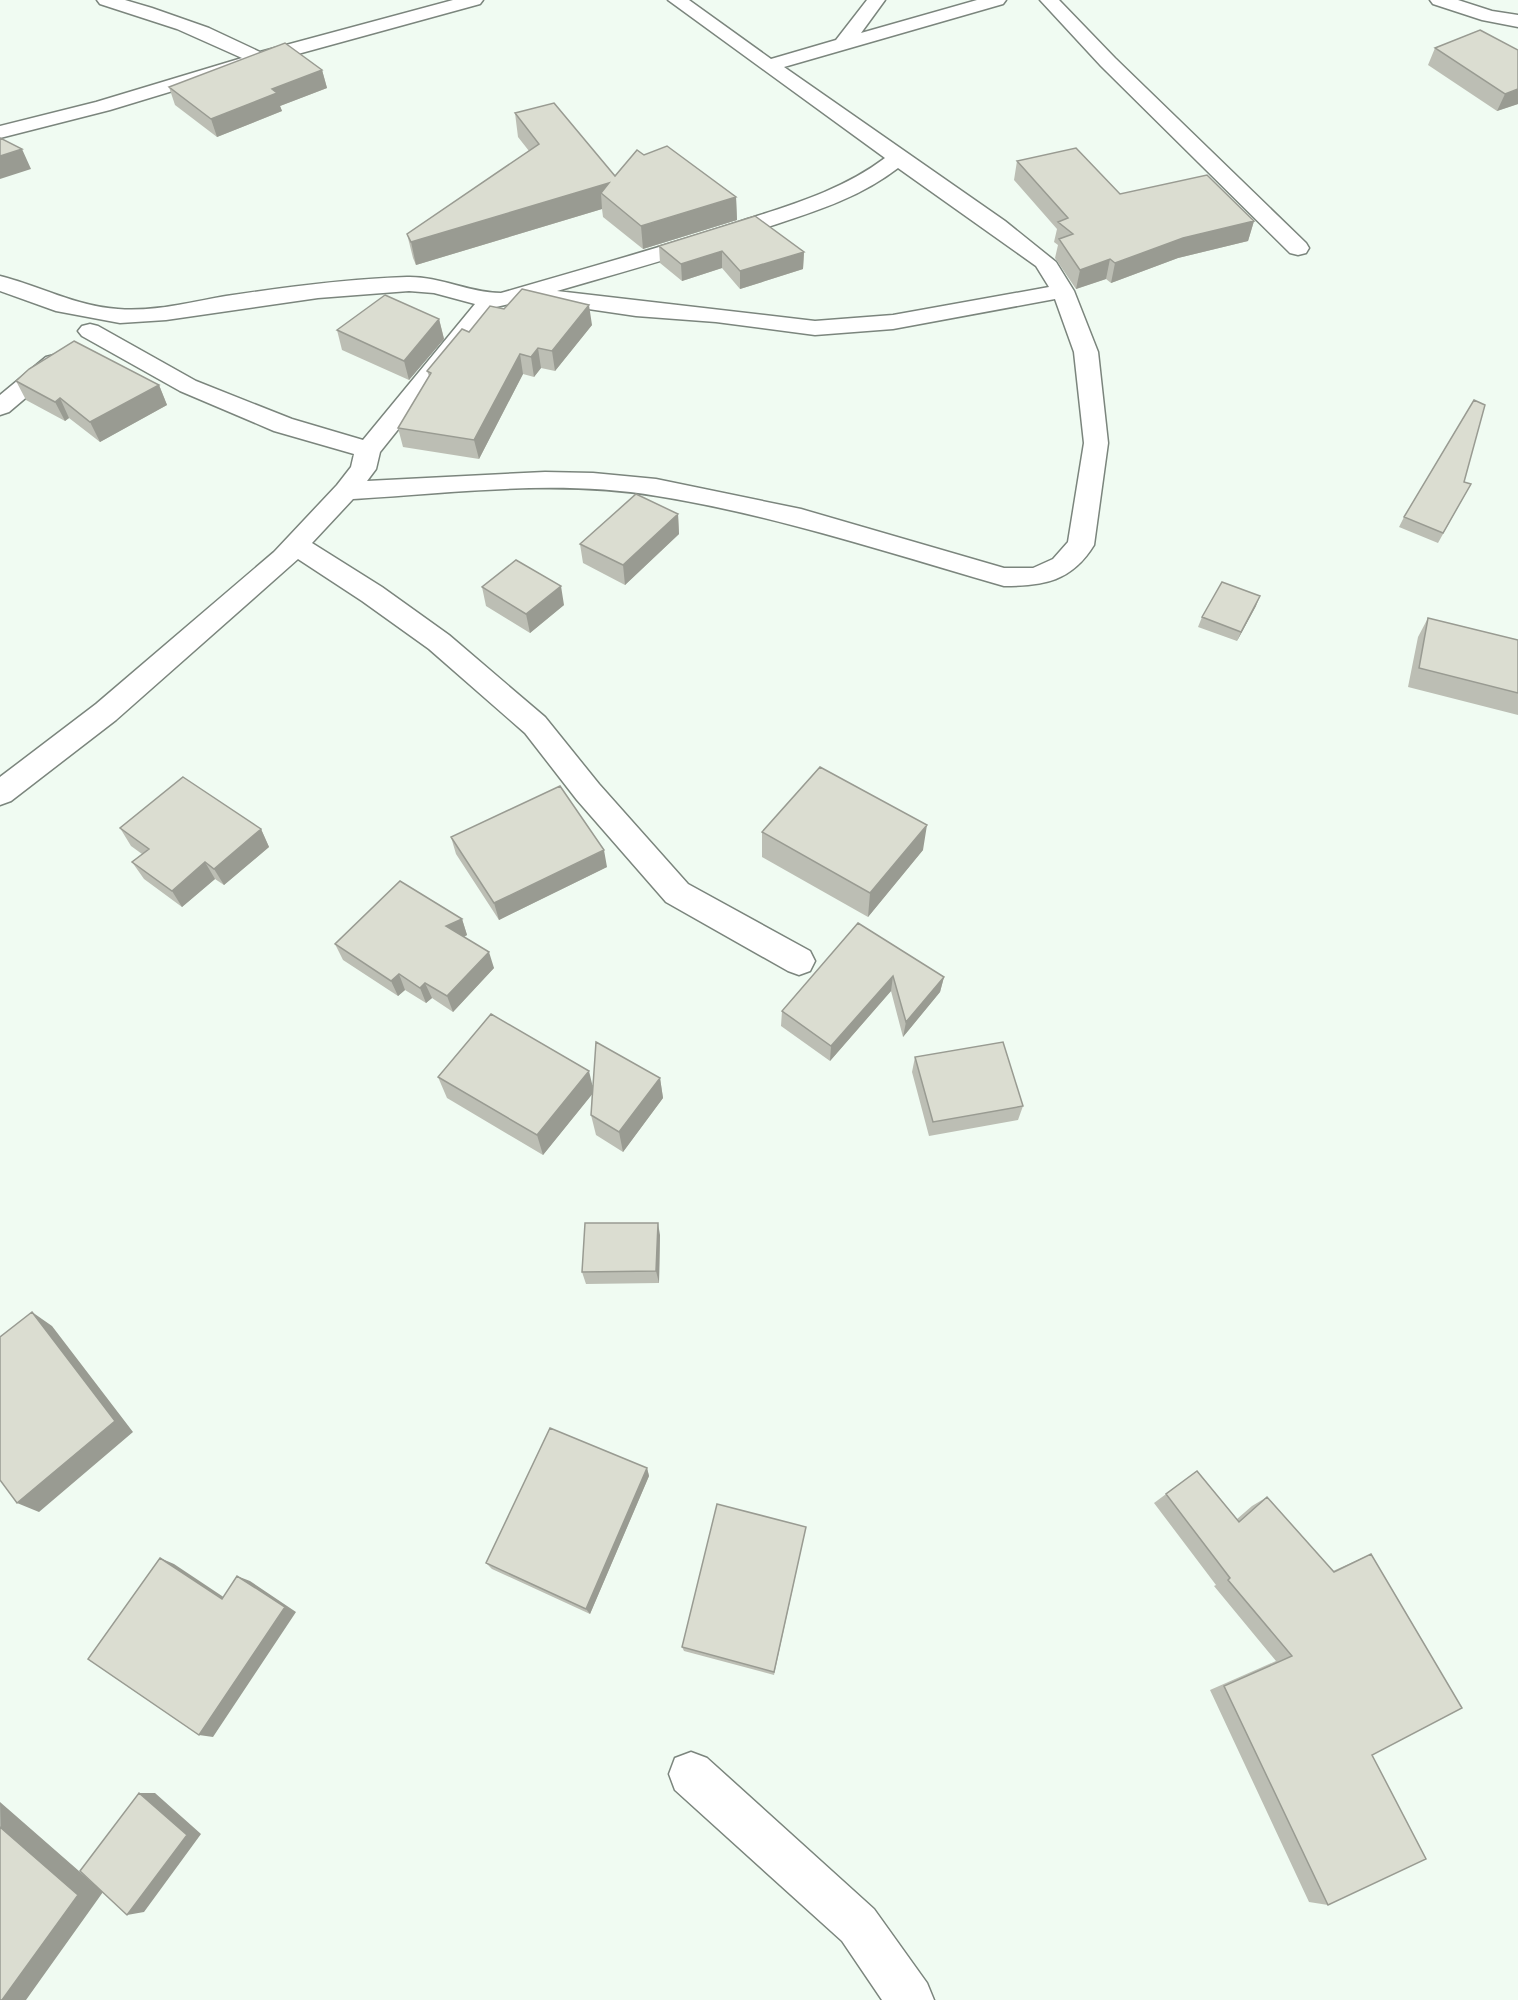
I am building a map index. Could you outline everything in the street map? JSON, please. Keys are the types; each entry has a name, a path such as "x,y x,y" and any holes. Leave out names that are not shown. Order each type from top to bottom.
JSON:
{"street":[{"path":"106,0 189,26 232,44 258,59"},
{"path":"0,132 113,103 258,59 474,0"},
{"path":"346,491 545,480 593,481 656,487 801,518 1004,577 1035,576 1062,566 1081,545 1096,442 1086,352 1063,291 1045,262 998,226 898,158 677,0"},
{"path":"843,44 876,0"},
{"path":"770,65 997,0"},
{"path":"1049,0 1108,62 1298,248"},
{"path":"1439,0 1489,16 1518,21"},
{"path":"0,407 98,323 292,294 429,283 474,298 489,301 502,300 708,240 818,202 869,180 898,158"},
{"path":"0,283 64,307 98,323 188,386 282,425 368,450"},
{"path":"525,293 636,309 716,315 815,328 893,322 1063,291"},
{"path":"0,793 106,712 296,545 346,491 363,469 368,450 489,301"},
{"path":"296,545 372,594 439,642 535,725 594,800 677,893 799,961"},
{"path":"691,1774 858,1925 910,2000"}],"building":[{"path":"1480,30 1518,50 1518,89 1505,94 1435,48"},
{"path":"285,43 322,70 272,89 277,93 211,119 169,87"},
{"path":"554,103 615,176 637,150 644,155 667,146 736,197 641,226 601,193 609,183 411,242 407,234 539,144 515,113"},
{"path":"0,138 22,149 0,156"},
{"path":"1076,148 1120,194 1207,175 1254,221 1183,238 1115,263 1110,259 1080,270 1059,239 1073,234 1058,222 1068,218 1017,161"},
{"path":"755,216 804,252 740,271 722,251 681,264 659,246"},
{"path":"522,289 589,305 552,351 538,348 531,357 520,354 474,440 398,428 431,373 427,371 462,329 469,332 490,306 504,309"},
{"path":"385,295 439,319 404,361 337,330"},
{"path":"74,341 159,385 90,422 60,398 55,402 16,381 29,369"},
{"path":"1474,400 1485,405 1464,482 1471,484 1443,533 1404,517"},
{"path":"636,494 678,514 623,565 580,544"},
{"path":"516,560 561,586 526,614 482,587"},
{"path":"1222,582 1260,596 1241,632 1202,617"},
{"path":"1428,618 1518,640 1518,693 1419,668"},
{"path":"820,767 927,825 870,893 762,832"},
{"path":"183,777 261,829 214,869 205,862 172,891 132,862 149,849 120,828"},
{"path":"560,786 604,850 494,903 451,837"},
{"path":"400,881 462,919 446,926 489,952 447,996 425,983 420,988 399,974 391,981 335,944"},
{"path":"858,923 944,977 906,1022 893,976 831,1046 782,1011"},
{"path":"491,1014 589,1071 537,1135 438,1077"},
{"path":"596,1042 660,1078 619,1132 591,1115"},
{"path":"1003,1042 1023,1106 933,1122 915,1057"},
{"path":"585,1223 658,1223 656,1271 582,1272"},
{"path":"32,1312 115,1421 17,1503 0,1480 0,1337"},
{"path":"550,1428 647,1468 586,1609 486,1563"},
{"path":"1197,1471 1239,1522 1267,1497 1334,1572 1371,1554 1462,1708 1372,1755 1426,1859 1328,1905 1224,1686 1292,1656 1228,1580 1230,1578 1166,1494"},
{"path":"717,1504 806,1527 774,1672 682,1647"},
{"path":"160,1558 222,1599 237,1576 285,1607 199,1735 88,1659"},
{"path":"139,1793 187,1835 127,1915 80,1871"},
{"path":"0,1827 78,1895 2,2000 0,2000"}]}
